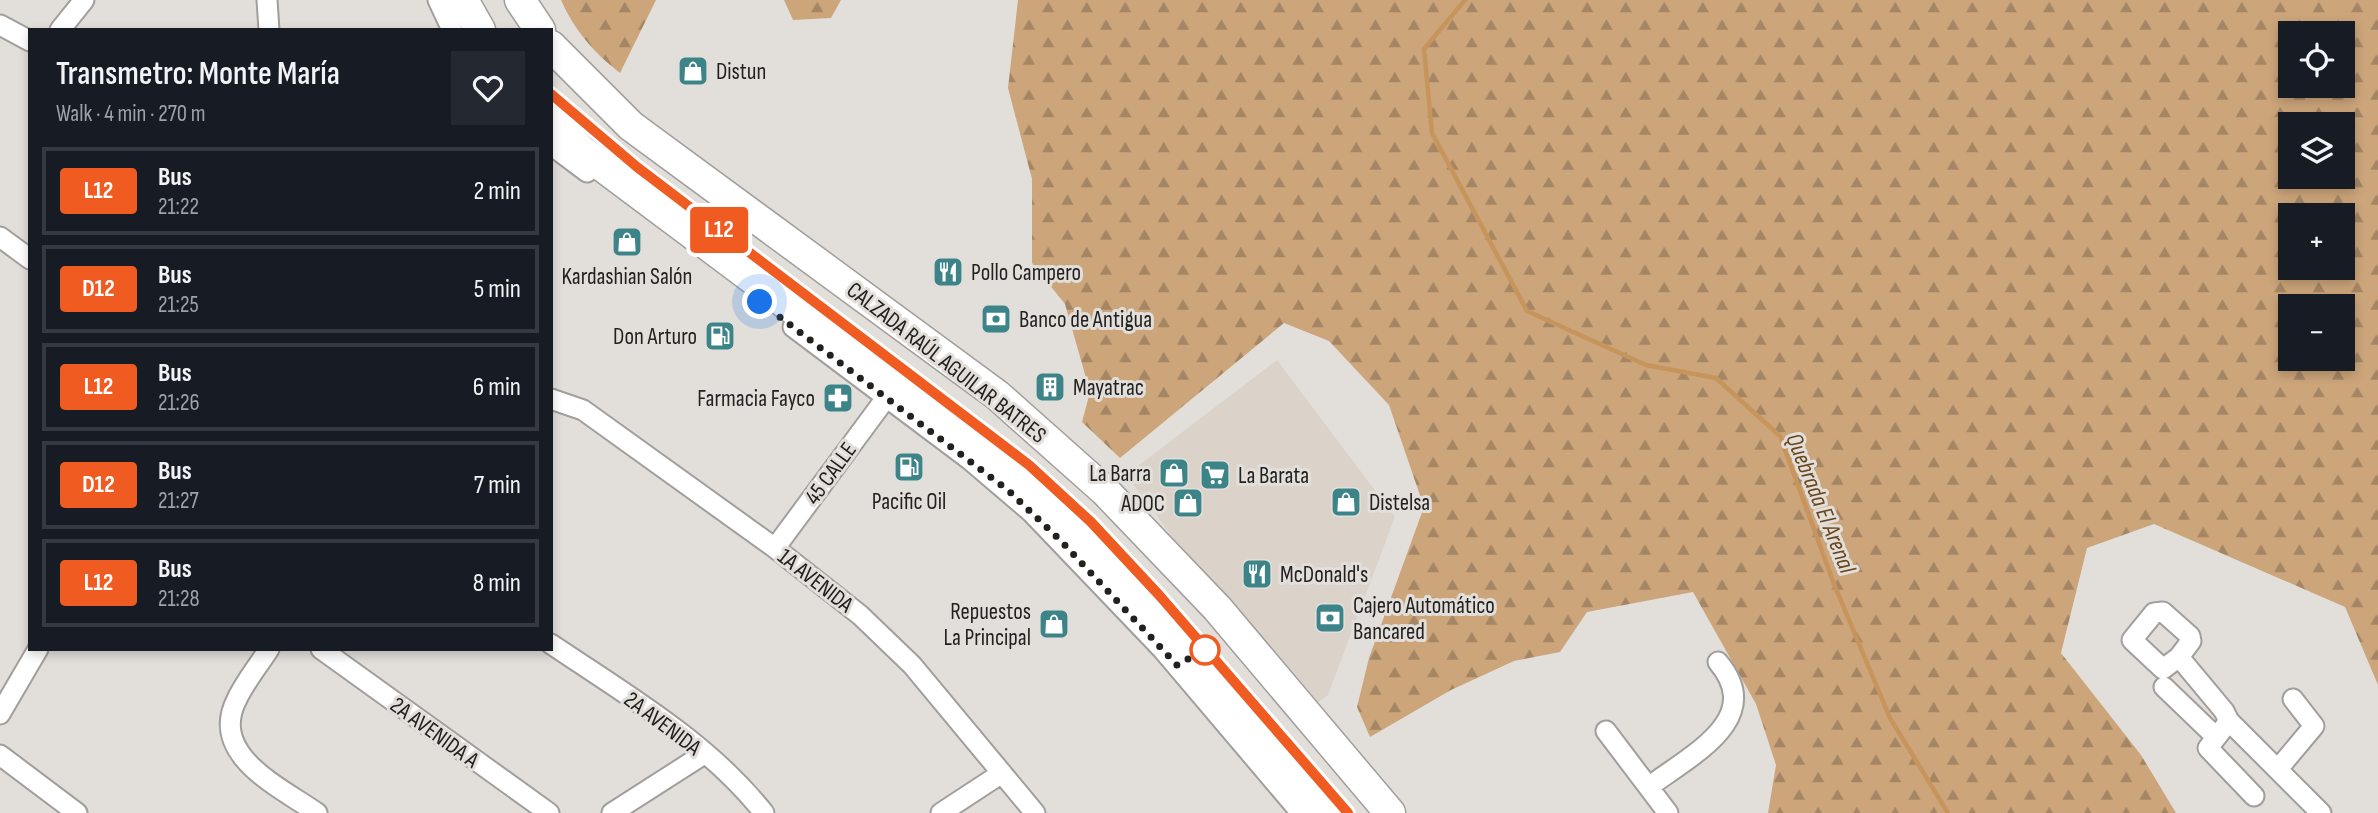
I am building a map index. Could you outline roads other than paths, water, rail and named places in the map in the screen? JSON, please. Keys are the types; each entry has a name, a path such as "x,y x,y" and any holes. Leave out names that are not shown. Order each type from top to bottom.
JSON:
{"highway":[{"path":"454,28 461,0"},
{"path":"461,0 479,28"},
{"path":"520,0 539,28"},
{"name":"CALZADA RAÚL AGUILAR BATRES","path":"553,48 631,127 997,395 1105,491 1217,608 1390,813"},
{"name":"CALZADA RAÚL AGUILAR BATRES","path":"553,123 582,151 1007,469 1080,535 1143,602 1329,813"},
{"path":"1143,602 1191,681"}],"street":[{"path":"62,28 84,0"},
{"path":"267,0 269,28"},
{"path":"438,0 453,28"},
{"path":"0,25 28,40"},
{"path":"553,147 705,258 970,460 1031,512 1191,681 1301,813"},
{"path":"553,155 571,161"},
{"path":"0,237 28,258"},
{"name":"45 CALLE","path":"775,548 886,398"},
{"name":"1A AVENIDA","path":"553,400 583,410 775,548 888,640 1035,813"},
{"name":"2A AVENIDA","path":"553,645 671,725 731,776 764,813"},
{"path":"0,714 37,651"},
{"path":"268,651 236,700 230,720 231,737 236,751 248,765 317,813"},
{"name":"2A AVENIDA A","path":"324,651 549,813"},
{"path":"2179,657 2224,711 2229,721 2321,813"},
{"path":"1650,786 1702,746 1730,719 1735,708 1735,691 1729,675 1718,662"},
{"path":"2164,687 2215,736"},
{"path":"2278,769 2314,729 2313,721 2294,699"},
{"path":"2229,721 2209,743 2210,752 2254,796"},
{"path":"1606,731 1668,813"},
{"path":"612,813 704,754"},
{"path":"0,755 77,813"},
{"path":"941,813 1002,773"}],"waterway":[{"name":"Quebrada El Arenal","path":"1465,0 1424,49 1432,133 1527,311 1646,365 1716,378 1780,436 1834,584 1890,718 1948,813"}],"place":[{"name":"Distun","path":"693,71"},
{"name":"Kardashian Salón","path":"627,242"},
{"name":"Pollo Campero","path":"948,272"},
{"name":"Banco de Antigua","path":"996,319"},
{"name":"Don Arturo","path":"720,336"},
{"name":"Mayatrac","path":"1050,387"},
{"name":"Farmacia Fayco","path":"838,398"},
{"name":"Pacific Oil","path":"909,467"},
{"name":"La Barra","path":"1174,473"},
{"name":"La Barata","path":"1215,475"},
{"name":"Distelsa","path":"1346,502"},
{"name":"ADOC","path":"1188,503"},
{"name":"McDonald's","path":"1257,574"},
{"name":"Cajero Automático Bancared","path":"1330,618"},
{"name":"Repuestos La Principal","path":"1054,624"}]}
